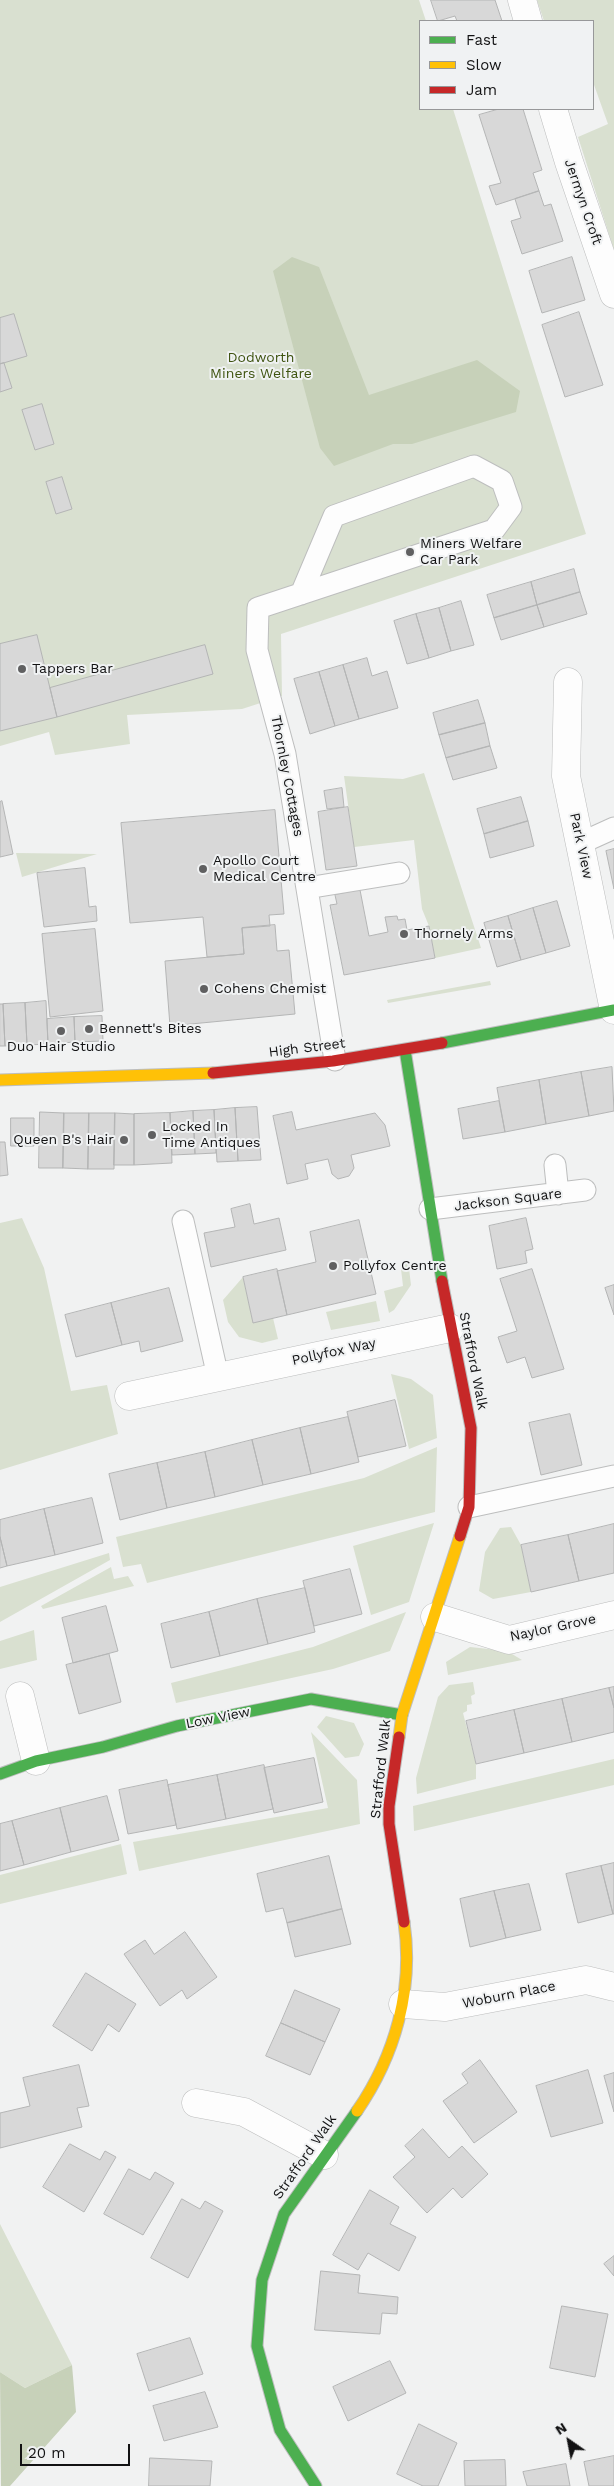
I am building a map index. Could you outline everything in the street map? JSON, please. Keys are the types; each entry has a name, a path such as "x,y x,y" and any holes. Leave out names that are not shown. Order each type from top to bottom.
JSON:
{"street":[{"path":"522,0 528,20"},
{"name":"Jermyn Croft","path":"553,110 614,294"},
{"name":"Park View","path":"568,682 566,776 614,1010"},
{"name":"High Street","path":"0,1080 237,1071 335,1060 405,1050 614,1010"},
{"name":"Strafford Walk","path":"316,2486 280,2430 257,2346 262,2280 284,2214 371,2090 392,2046 403,2004 407,1946 389,1824 389,1806 402,1715 469,1508 471,1428 450,1328 405,1050"},
{"name":"Pollyfox Way","path":"129,1396 450,1328"},
{"name":"Naylor Grove","path":"435,1617 509,1640 614,1615"},
{"path":"20,1696 36,1761"},
{"name":"Low View","path":"0,1774 36,1761 102,1747 177,1726 311,1699 402,1715"},
{"name":"Woburn Place","path":"403,2004 445,2007 586,1980 614,1988"},
{"path":"196,2102 244,2112 324,2155"}],"lane":[{"path":"474,466 502,481 511,507 494,530 301,594 334,516 474,466"},
{"name":"Thornley Cottages","path":"301,594 258,608 257,650 285,754 335,1060"},
{"path":"581,843 614,828"},
{"path":"307,888 399,873"},
{"path":"555,1165 558,1194"},
{"name":"Jackson Square","path":"430,1209 585,1190"},
{"path":"183,1221 218,1377"},
{"path":"469,1508 614,1476"}],"green space":[{"name":"Dodworth Miners Welfare","path":"0,0 419,0 426,20 419,20 419,110 453,110 586,534 281,634 282,696 242,709 127,715 130,744 55,755 49,732 0,746"},
{"path":"537,0 614,0 614,250 578,137 608,124 594,85 594,20 544,20"},
{"path":"292,257 319,267 369,395 477,360 520,391 516,412 412,444 393,444 334,466 320,448 273,271"},
{"path":"424,773 481,948 435,958 429,926 422,909 414,840 354,847 344,776 403,779"},
{"path":"16,853 97,854 22,877"},
{"path":"490,981 491,985 388,1003 387,1000"},
{"path":"22,1218 44,1268 71,1391 107,1385 118,1434 0,1470 0,1223"},
{"path":"408,1260 411,1285 394,1310 389,1313 384,1291 403,1286 401,1269"},
{"path":"243,1277 253,1322 273,1318 278,1339 262,1343 239,1337 228,1322 223,1300"},
{"path":"376,1301 380,1321 331,1330 326,1312"},
{"path":"391,1374 411,1379 433,1395 437,1438 409,1449"},
{"path":"437,1447 435,1512 147,1583 141,1564 123,1567 116,1537 364,1478"},
{"path":"434,1523 409,1602 371,1615 353,1546"},
{"path":"511,1527 521,1545 531,1592 493,1599 479,1591 485,1552 500,1528"},
{"path":"109,1553 110,1560 0,1622 0,1587"},
{"path":"111,1567 114,1579 128,1576 134,1586 43,1609 41,1606"},
{"path":"406,1612 390,1651 333,1669 176,1703 171,1683 313,1647"},
{"path":"34,1630 37,1660 0,1669 0,1641"},
{"path":"470,1647 507,1651 522,1660 448,1675 446,1662"},
{"path":"473,1682 475,1694 471,1696 472,1704 467,1705 467,1711 463,1713 476,1764 476,1779 417,1794 416,1778 438,1697 449,1685"},
{"path":"326,1716 354,1723 364,1744 359,1756 345,1758 317,1727"},
{"path":"311,1732 357,1780 360,1824 139,1871 133,1842 328,1808"},
{"path":"614,1759 614,1785 414,1831 413,1806"},
{"path":"121,1844 127,1874 0,1904 0,1875"},
{"path":"0,2224 72,2365 25,2388 0,2372"},
{"path":"72,2365 76,2412 10,2486 1,2486 0,2372 25,2388"}],"building":[{"path":"431,0 495,0 502,20 457,20 455,16 438,20"},
{"path":"496,110 523,110 542,170 533,173 539,191 496,205 489,186 501,183 479,115"},
{"path":"539,191 544,206 551,204 563,241 522,254 511,221 521,218 515,199"},
{"path":"572,257 585,300 542,313 529,271"},
{"path":"579,312 603,385 565,397 542,325"},
{"path":"14,314 27,356 0,364 0,318"},
{"path":"4,363 12,388 0,392 0,364"},
{"path":"42,404 54,444 35,450 22,410"},
{"path":"62,477 72,509 56,514 46,482"},
{"path":"574,569 580,592 537,605 531,582"},
{"path":"531,582 537,605 494,618 487,595"},
{"path":"580,592 587,614 544,627 537,605"},
{"path":"461,601 474,645 451,651 439,608"},
{"path":"537,605 544,627 501,640 494,618"},
{"path":"439,608 451,651 429,658 416,614"},
{"path":"416,614 429,658 407,664 394,621"},
{"path":"37,635 57,717 0,731 0,644"},
{"path":"205,645 213,674 57,717 50,688"},
{"path":"367,658 372,676 387,671 398,708 359,719 343,665"},
{"path":"343,665 359,719 335,726 319,672"},
{"path":"319,672 335,726 310,734 294,679"},
{"path":"478,700 485,723 439,735 433,713"},
{"path":"485,723 490,746 446,758 439,735"},
{"path":"490,746 497,768 453,780 446,758"},
{"path":"342,788 344,807 327,809 324,791"},
{"path":"521,797 528,821 484,834 477,809"},
{"path":"2,801 13,854 0,857 0,802"},
{"path":"348,807 357,866 326,870 318,812"},
{"name":"Apollo Court Medical Centre","path":"275,810 284,914 269,915 270,926 242,928 244,954 207,957 203,917 130,923 121,823"},
{"path":"528,821 534,846 490,858 484,834"},
{"path":"614,849 614,889 606,851"},
{"path":"85,868 89,907 96,906 97,921 44,927 37,873"},
{"name":"Thornely Arms","path":"360,890 369,936 388,932 385,917 397,916 398,920 405,919 407,930 429,926 435,958 344,975 330,905 337,904 335,895"},
{"path":"557,901 570,946 546,953 533,908"},
{"path":"533,908 546,953 521,960 508,916"},
{"path":"508,916 521,960 497,967 484,923"},
{"path":"275,925 277,951 289,950 295,1014 170,1026 165,961 244,954 242,928"},
{"path":"95,929 103,1011 50,1017 42,934"},
{"path":"46,1001 48,1044 27,1045 25,1003"},
{"path":"25,1003 27,1045 5,1046 3,1004"},
{"path":"0,1004 3,1004 5,1046 0,1046"},
{"name":"Bennett's Bites","path":"102,1016 103,1041 75,1042 74,1017"},
{"name":"Duo Hair Studio","path":"74,1017 75,1042 48,1044 47,1019"},
{"path":"612,1067 614,1111 589,1116 581,1072"},
{"path":"581,1072 589,1116 546,1124 539,1080"},
{"path":"539,1080 546,1124 505,1132 497,1088"},
{"path":"499,1101 505,1132 463,1139 458,1109"},
{"path":"257,1107 261,1160 238,1161 235,1108"},
{"path":"235,1108 238,1161 217,1162 214,1110"},
{"path":"214,1110 216,1153 195,1154 193,1111"},
{"path":"193,1111 195,1154 172,1155 170,1113"},
{"path":"40,1112 64,1113 63,1168 39,1168"},
{"path":"292,1112 296,1130 375,1113 385,1125 390,1146 351,1155 354,1168 349,1176 338,1179 332,1174 328,1159 305,1164 308,1179 287,1184 273,1116"},
{"path":"64,1113 89,1113 88,1169 63,1168"},
{"path":"89,1113 115,1113 114,1169 88,1169"},
{"name":"Queen B's Hair","path":"115,1113 134,1114 134,1165 114,1165"},
{"name":"Locked In Time Antiques","path":"170,1113 172,1163 134,1165 134,1114"},
{"path":"11,1118 34,1118 34,1146 11,1146"},
{"path":"0,1142 5,1142 8,1175 0,1176"},
{"path":"250,1204 254,1224 279,1218 286,1250 211,1267 204,1233 235,1227 231,1209"},
{"path":"526,1218 533,1249 525,1251 527,1263 497,1269 489,1226"},
{"name":"Pollyfox Centre","path":"359,1220 376,1294 287,1315 277,1271 316,1262 310,1232"},
{"path":"277,1269 287,1315 253,1323 243,1277"},
{"path":"532,1269 564,1369 532,1378 525,1357 507,1363 498,1337 517,1331 500,1279"},
{"path":"614,1285 614,1315 605,1288"},
{"path":"169,1288 183,1341 141,1352 139,1341 122,1345 111,1303"},
{"path":"111,1303 122,1345 76,1357 65,1315"},
{"path":"395,1400 406,1446 358,1457 347,1412"},
{"path":"570,1414 582,1465 541,1475 529,1423"},
{"path":"348,1417 359,1462 311,1474 300,1428"},
{"path":"300,1428 311,1474 263,1485 252,1440"},
{"path":"252,1440 263,1485 215,1497 205,1452"},
{"path":"205,1452 215,1497 167,1508 157,1463"},
{"path":"157,1463 167,1508 120,1520 109,1474"},
{"path":"92,1498 103,1543 55,1555 44,1509"},
{"path":"44,1509 55,1555 7,1566 0,1537 0,1520"},
{"path":"614,1524 614,1573 579,1581 568,1535"},
{"path":"568,1535 579,1581 531,1592 521,1545"},
{"path":"0,1537 7,1566 0,1568"},
{"path":"350,1569 362,1614 314,1626 303,1581"},
{"path":"305,1588 315,1632 268,1644 257,1599"},
{"path":"257,1599 268,1644 220,1656 209,1612"},
{"path":"106,1606 118,1651 73,1663 62,1618"},
{"path":"209,1612 220,1656 171,1668 161,1624"},
{"path":"109,1654 121,1702 79,1714 66,1665"},
{"path":"614,1687 614,1708 609,1688"},
{"path":"609,1688 614,1708 614,1732 572,1742 562,1699"},
{"path":"562,1699 572,1742 524,1753 514,1710"},
{"path":"514,1710 524,1753 476,1764 466,1721"},
{"path":"314,1758 323,1802 274,1813 264,1768"},
{"path":"264,1765 273,1809 226,1819 217,1775"},
{"path":"217,1775 226,1819 177,1829 168,1785"},
{"path":"167,1780 176,1825 128,1834 119,1790"},
{"path":"107,1796 119,1840 71,1852 60,1808"},
{"path":"60,1808 71,1852 24,1865 12,1821"},
{"path":"12,1821 24,1865 0,1871 0,1824"},
{"path":"329,1856 342,1909 287,1923 283,1908 266,1912 257,1874"},
{"path":"614,1863 614,1914 613,1914 601,1866"},
{"path":"601,1866 613,1914 578,1923 566,1874"},
{"path":"529,1884 541,1930 506,1938 494,1891"},
{"path":"494,1891 506,1938 470,1947 460,1899"},
{"path":"342,1909 351,1944 295,1957 287,1923"},
{"path":"185,1932 217,1977 187,1999 182,1990 160,2006 124,1954 145,1940 154,1954"},
{"path":"86,1973 136,2004 119,2032 108,2024 92,2051 53,2026"},
{"path":"295,1990 340,2009 325,2042 281,2023"},
{"path":"281,2023 325,2042 310,2075 266,2056"},
{"path":"480,2060 517,2112 474,2143 443,2101 468,2083 462,2074"},
{"path":"79,2065 89,2106 77,2108 82,2127 0,2148 0,2113 30,2106 23,2078"},
{"path":"588,2070 603,2123 551,2137 536,2086"},
{"path":"614,2073 614,2112 604,2076"},
{"path":"423,2129 449,2158 462,2146 488,2174 462,2198 453,2188 427,2213 393,2177 415,2157 405,2146"},
{"path":"70,2144 100,2160 105,2151 116,2157 84,2212 43,2187"},
{"path":"129,2169 150,2180 155,2172 174,2183 143,2235 104,2214"},
{"path":"370,2190 399,2207 390,2224 416,2237 399,2271 368,2253 358,2270 333,2255"},
{"path":"182,2199 200,2209 205,2201 223,2211 188,2278 151,2258"},
{"path":"614,2256 614,2276 604,2264"},
{"path":"321,2271 360,2275 358,2293 398,2297 397,2314 382,2313 380,2334 315,2330"},
{"path":"562,2306 608,2314 595,2377 550,2368"},
{"path":"190,2338 203,2374 149,2391 137,2354"},
{"path":"390,2361 406,2393 348,2421 333,2387"},
{"path":"205,2392 218,2427 164,2441 153,2406"},
{"path":"419,2424 457,2443 438,2486 423,2486 397,2474"},
{"path":"614,2456 614,2486 589,2486 584,2462"},
{"path":"150,2458 212,2461 210,2486 149,2486"},
{"path":"505,2460 506,2486 465,2486 464,2461"},
{"path":"566,2464 570,2486 527,2486 523,2472"}],"traffic: fast":[{"path":"442,1043 614,1010"},
{"path":"405,1050 442,1281"},
{"path":"0,1774 36,1761 103,1747 177,1726 311,1699 402,1715"},
{"path":"316,2486 280,2430 257,2346 262,2280 284,2214 357,2111"}],"traffic: slow":[{"path":"0,1080 213,1073"},
{"path":"399,1737 402,1715 460,1536"},
{"path":"357,2111 382,2068 391,2045 404,1997 406,1972 404,1922"}],"traffic: jam":[{"path":"213,1073 333,1061 442,1043"},
{"path":"442,1281 471,1428 469,1507 460,1536"},
{"path":"399,1737 389,1806 389,1824 404,1922"}],"place":[{"name":"Miners Welfare Car Park","path":"410,552"},
{"name":"Tappers Bar","path":"22,669"},
{"name":"Apollo Court Medical Centre","path":"203,869"},
{"name":"Thornely Arms","path":"404,934"},
{"name":"Cohens Chemist","path":"204,989"},
{"name":"Bennett's Bites","path":"89,1029"},
{"name":"Duo Hair Studio","path":"61,1031"},
{"name":"Locked In Time Antiques","path":"152,1135"},
{"name":"Queen B's Hair","path":"124,1140"},
{"name":"Pollyfox Centre","path":"333,1266"}]}
